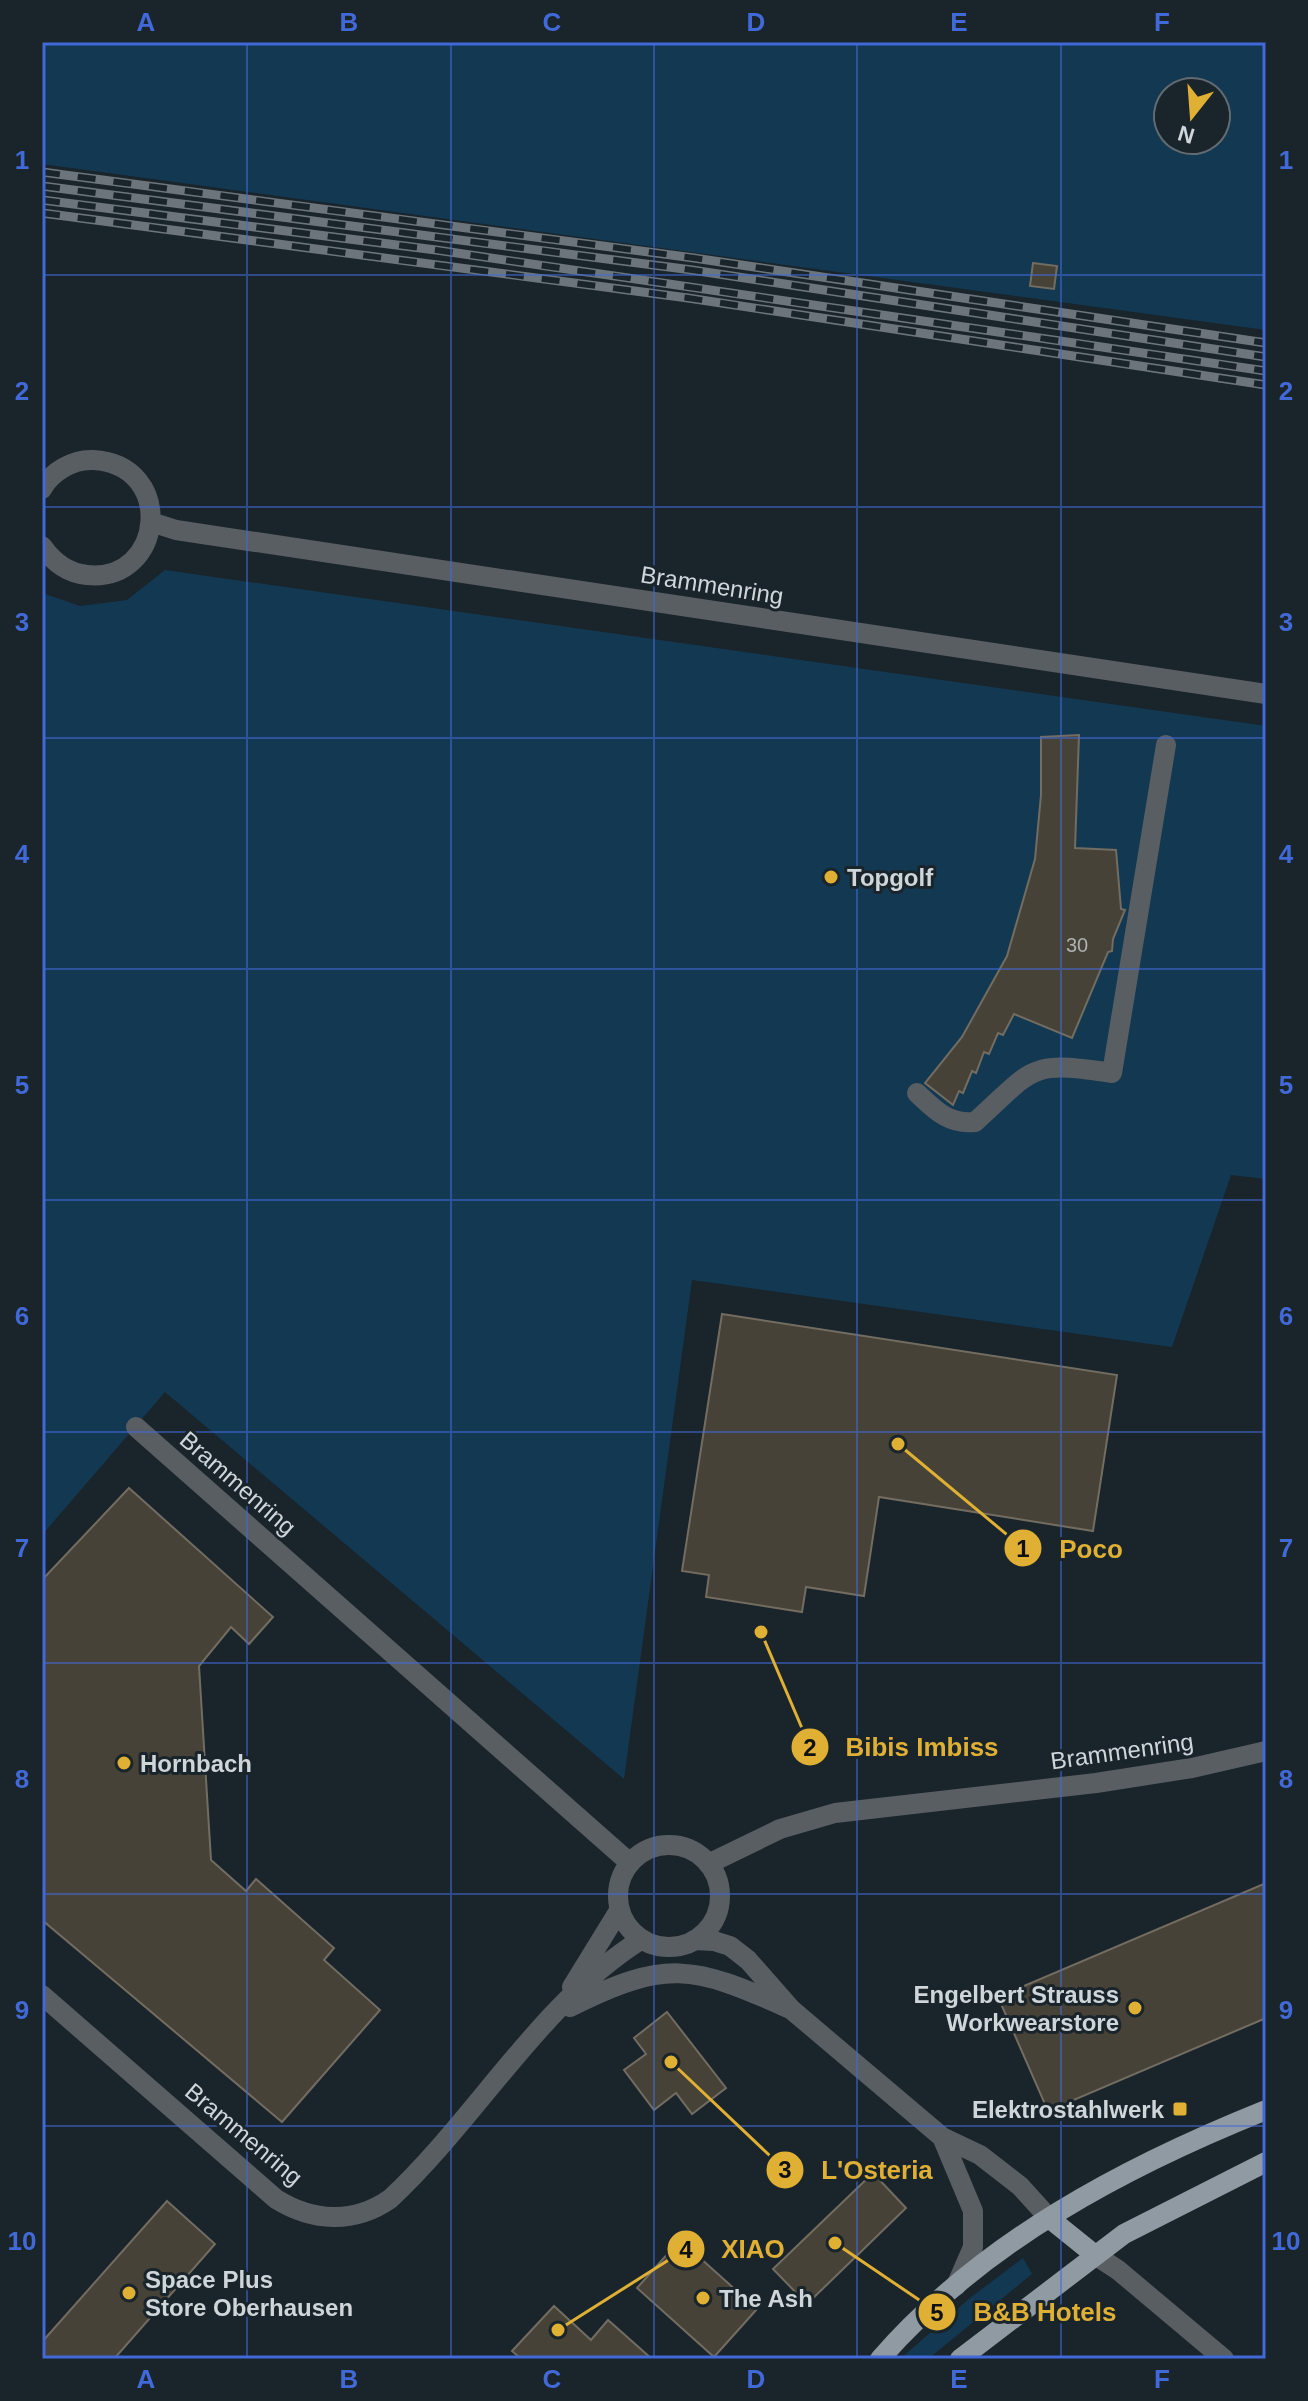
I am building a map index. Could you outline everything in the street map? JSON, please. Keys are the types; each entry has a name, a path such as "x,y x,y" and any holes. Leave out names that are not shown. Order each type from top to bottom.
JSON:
{"main road":[{"path":"880,2359 956,2286 1021,2234 1149,2161 1266,2110"},
{"path":"960,2359 1124,2234 1266,2162"},
{"path":"1049,2218 1095,2255"}],"street":[{"path":"42,489 53,475 72,464 93,460 113,463 138,480 148,500 151,522 145,544 133,560 103,575 67,570 42,546"},
{"name":"Brammenring","path":"151,522 207,535 1266,694"},
{"path":"917,1093 946,1118 961,1124 975,1122 1004,1092 1045,1066 1112,1073 1166,745"},
{"name":"Brammenring","path":"136,1427 630,1863 620,1884 620,1909 555,2015"},
{"name":"Brammenring","path":"708,1864 780,1829 835,1813 1096,1783 1192,1768 1266,1751"},
{"path":"630,1863 649,1849 674,1845 692,1851 708,1864 716,1876 719,1904 711,1926 694,1940"},
{"path":"620,1909 623,1920 642,1939"},
{"name":"Brammenring","path":"42,1995 276,2199 298,2212 327,2218 367,2212 390,2199 555,2015 589,1981 642,1939 669,1946 694,1940 714,1941 730,1946 759,1970 792,2010 942,2137 980,2155 1020,2186 1049,2218"},
{"name":"Brammenring","path":"555,2015 623,1982 673,1971 723,1980 792,2010"},
{"name":"Brammenring","path":"942,2137 973,2211 973,2247 956,2286"},
{"path":"1095,2255 1118,2270 1224,2359"}],"shaded area":[{"path":"42,42 1266,42 1266,330 42,164"},
{"path":"165,570 1266,726 1266,1179 1231,1175 1172,1347 692,1280 624,1779 165,1392 42,1535 42,593 80,606 127,600"},
{"path":"1023,2258 1032,2274 928,2359 900,2359 970,2298"}],"building":[{"path":"1033,263 1057,266 1054,289 1030,286"},
{"path":"1079,735 1075,848 1116,850 1121,909 1125,910 1113,939 1112,951 1108,952 1072,1038 1014,1014 1003,1035 998,1033 989,1054 984,1052 976,1073 972,1071 963,1093 959,1091 953,1105 925,1083 962,1037 1007,956 1035,859 1041,795 1041,737"},
{"path":"722,1314 1117,1375 1093,1531 879,1497 864,1596 806,1587 802,1612 706,1597 709,1575 682,1571"},
{"name":"Hornbach","path":"129,1488 273,1617 249,1644 231,1627 199,1666 211,1860 246,1891 256,1879 334,1948 324,1960 380,2010 282,2122 42,1920 42,1580"},
{"name":"Engelbert Strauss Workwearstore","path":"1266,1883 1266,2018 1048,2111 998,1997"},
{"path":"667,2012 726,2088 692,2114 676,2093 654,2110 624,2070 646,2054 634,2038"},
{"path":"873,2173 906,2208 807,2304 773,2269"},
{"name":"Space Plus Store Oberhausen","path":"167,2201 215,2244 114,2359 42,2359 42,2342"},
{"path":"680,2240 757,2309 714,2357 637,2288"},
{"path":"554,2306 591,2340 608,2320 652,2359 521,2359 512,2351"}],"railway":[{"path":"42,172 694,258 1266,343"},
{"path":"42,186 692,270 1266,357"},
{"path":"42,200 436,250 1266,371"},
{"path":"42,213 688,298 1266,385"}],"place":[{"name":"Topgolf","path":"831,877"},
{"name":"Poco","path":"898,1444"},
{"name":"Bibis Imbiss","path":"761,1632"},
{"name":"Hornbach","path":"124,1763"},
{"name":"Engelbert Strauss Workwearstore","path":"1135,2008"},
{"name":"L'Osteria","path":"671,2062"},
{"name":"Elektrostahlwerk","path":"1180,2109"},
{"name":"B&B Hotels","path":"835,2243"},
{"name":"Space Plus Store Oberhausen","path":"129,2293"},
{"name":"The Ash","path":"703,2298"},
{"name":"XIAO","path":"558,2330"}]}
